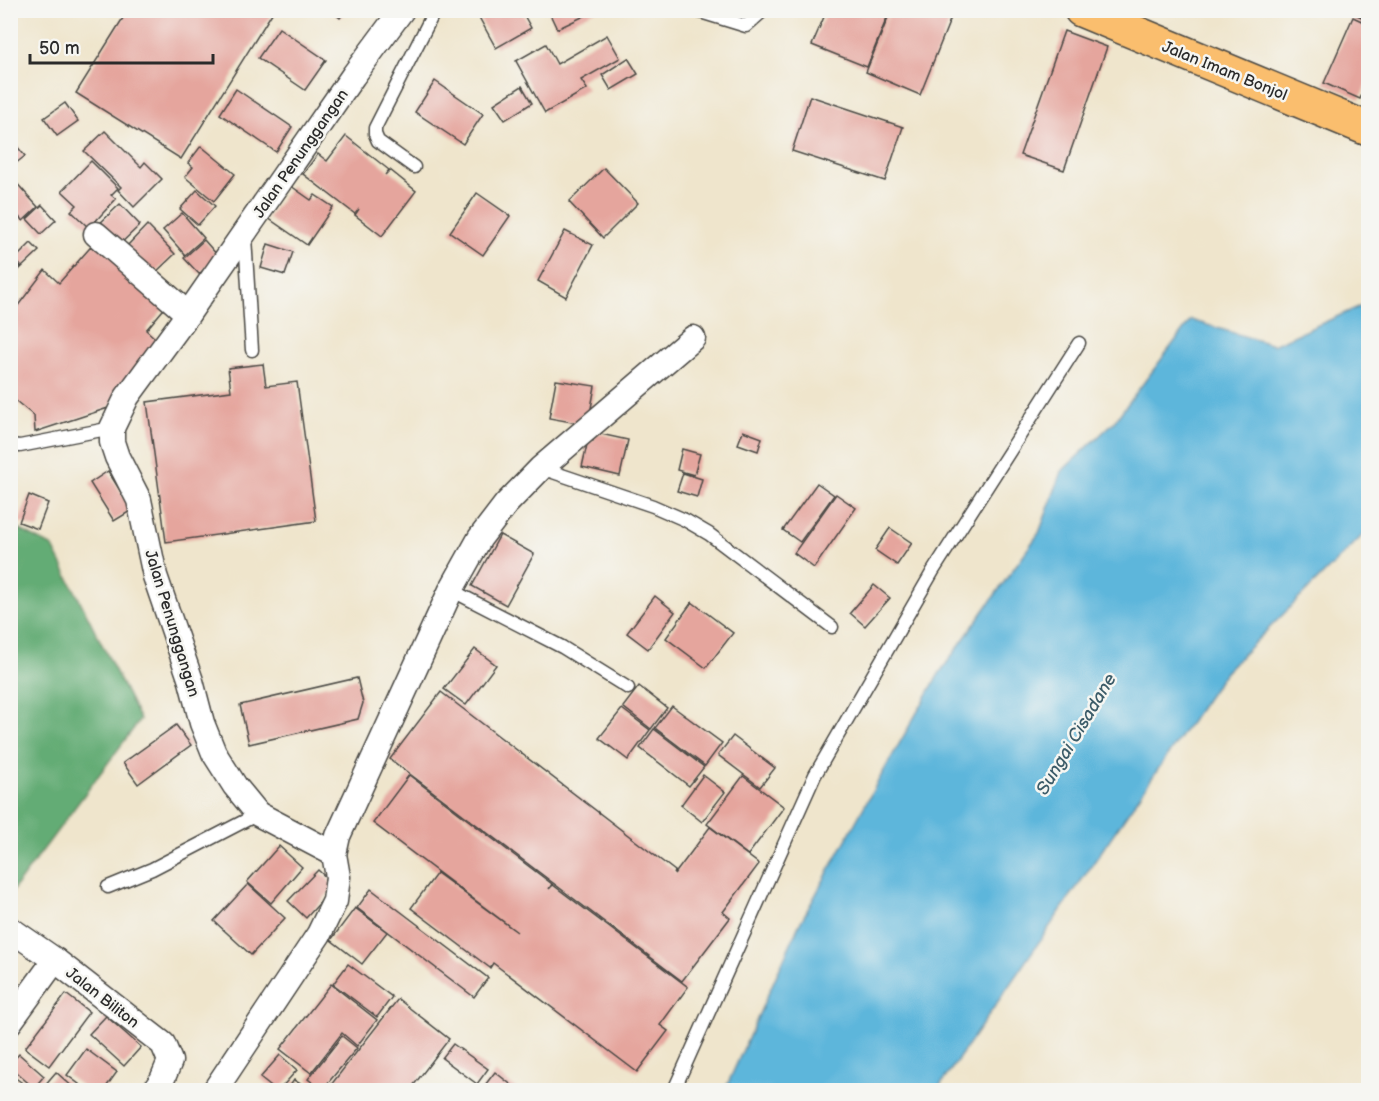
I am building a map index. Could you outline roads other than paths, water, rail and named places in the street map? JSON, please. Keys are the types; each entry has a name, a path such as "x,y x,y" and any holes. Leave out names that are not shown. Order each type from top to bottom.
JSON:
{"main road":[{"name":"Jalan Imam Bonjol","path":"1081,10 1368,129"}],"street":[{"name":"Jalan Penunggangan","path":"334,854 258,814 235,786 214,753 202,723 191,681 155,576 140,500 117,457 112,442 112,428 127,397 402,10"},
{"path":"96,234 188,314"},
{"path":"215,1090 319,934 335,901 338,877 334,854 338,836 451,590 480,538 506,504 541,468 693,338"},
{"name":"Jalan Biliton","path":"10,929 55,960 163,1044 170,1061 158,1085"},
{"path":"10,1022 55,960"}],"lane":[{"path":"414,166 378,141 375,128 435,10"},
{"path":"694,10 747,26 764,10"},
{"path":"245,232 252,350"},
{"path":"674,1090 814,775 933,571 1079,343"},
{"path":"10,445 20,446 112,428"},
{"path":"541,468 644,502 685,520 709,534 832,627"},
{"path":"451,590 562,647 628,688"},
{"path":"108,886 152,869 258,814"}],"water":[{"name":"Sungai Cisadane","path":"1368,303 1368,530 1225,672 937,1090 725,1090 799,925 939,674 1039,533 1062,471 1114,422 1191,320 1273,345"}]}
